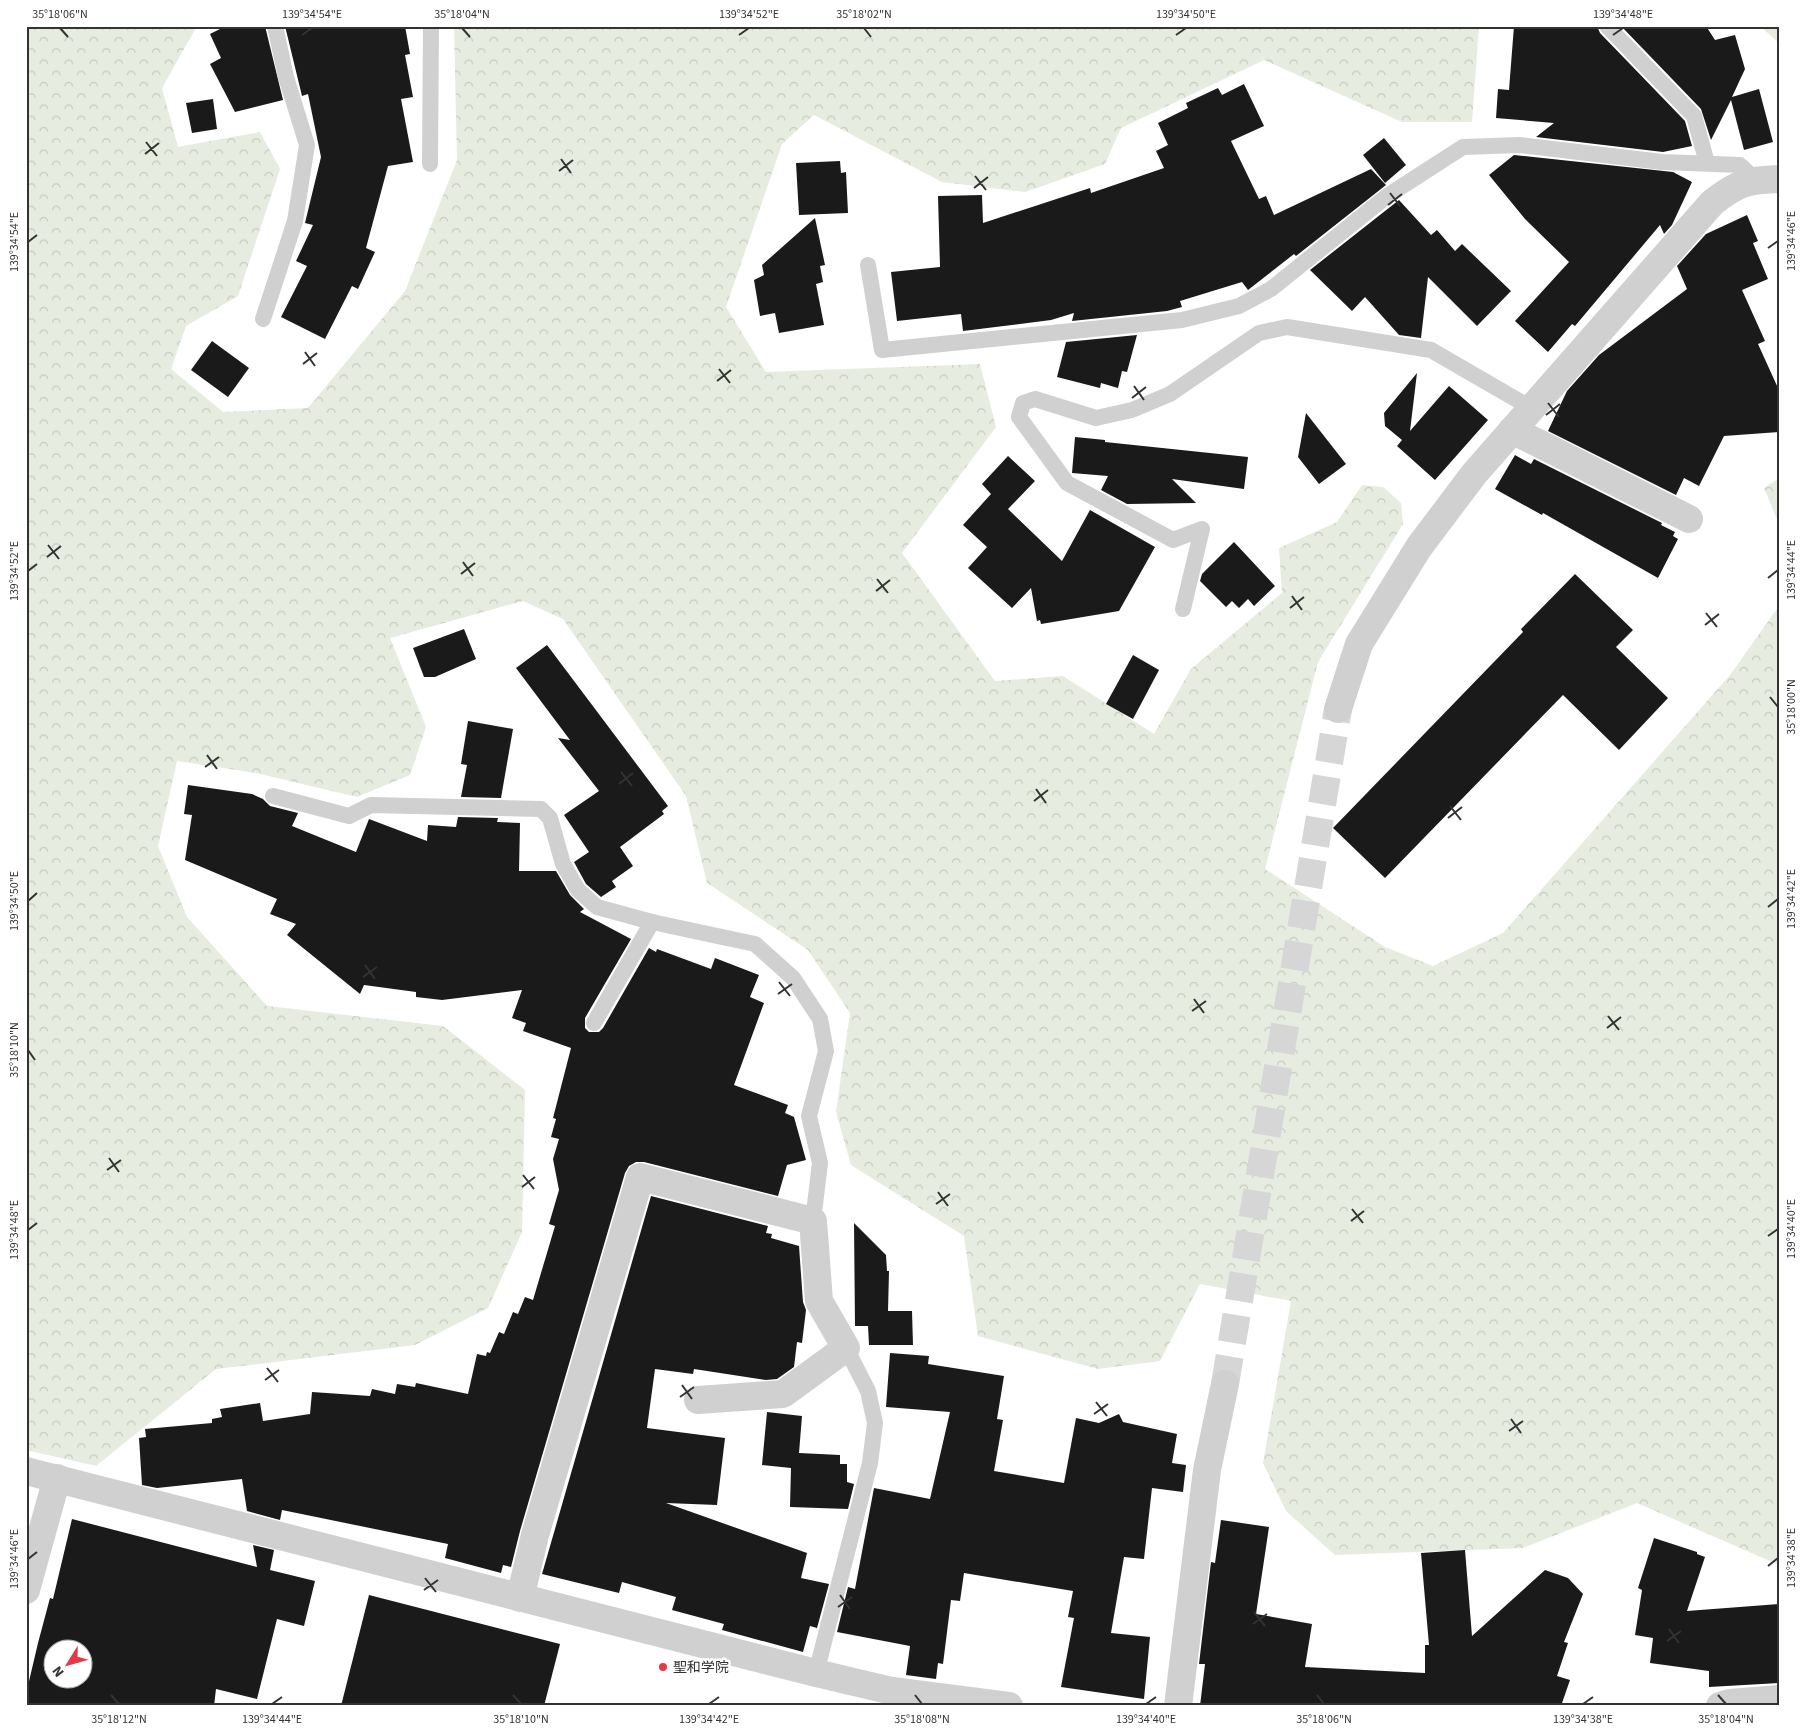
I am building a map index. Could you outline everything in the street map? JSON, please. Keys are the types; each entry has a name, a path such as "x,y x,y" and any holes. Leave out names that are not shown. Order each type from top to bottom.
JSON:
{"street":[{"path":"1338,710 1359,644 1419,547 1474,474 1712,203 1732,187 1767,180"},
{"path":"1512,430 1689,519"},
{"path":"520,1598 535,1535 640,1177 814,1221 819,1301 846,1348 784,1394 698,1400"},
{"path":"1178,1706 1207,1470 1225,1384"},
{"path":"26,1470 816,1673 892,1691 1009,1706"},
{"path":"26,1590 57,1478"},
{"path":"1720,1706 1770,1702"}],"lane":[{"path":"263,320 295,221 308,145 286,77 275,26"},
{"path":"430,164 431,26"},
{"path":"1607,26 1694,116 1707,163"},
{"path":"868,266 882,350 1182,320 1239,306 1271,289 1387,196 1463,147 1520,144 1662,162 1740,165 1767,180"},
{"path":"1183,609 1202,529 1173,540 1067,483 1019,417 1023,403 1036,399 1096,418 1132,410 1170,394 1259,333 1286,327 1431,350 1531,408"},
{"path":"273,796 349,816 371,805 541,809 550,818 563,864 578,890 598,907 652,922 755,944 794,978 820,1019 826,1051 808,1116 820,1163 814,1221"},
{"path":"594,1023 652,922"},
{"path":"816,1673 870,1463 875,1423 868,1391 846,1348"}],"green space":[{"path":"26,26 197,26 162,88 178,147 260,132 280,169 238,296 186,326 171,369 223,412 308,408 405,291 457,160 454,26 1479,26 1472,122 1402,122 1264,60 1121,128 1105,164 1025,192 942,182 814,115 782,144 726,307 766,372 980,364 996,427 902,553 995,681 1063,676 1154,734 1191,669 1282,593 1279,548 1337,522 1362,485 1383,487 1401,503 1403,524 1318,662 1265,869 1385,947 1433,966 1503,933 1730,675 1779,606 1779,1565 1637,1503 1523,1548 1335,1555 1286,1511 1263,1463 1291,1301 1200,1284 1160,1361 1098,1369 978,1336 964,1236 851,1165 836,1112 850,1013 808,950 707,883 686,796 563,619 523,601 390,638 426,727 410,775 357,797 256,773 177,761 158,846 187,917 267,1006 443,1026 525,1090 522,1232 488,1308 415,1345 216,1369 96,1466 26,1450"},
{"path":"1759,26 1779,26 1779,43 1761,27"},
{"path":"1779,478 1779,524 1764,488"}],"building":[{"path":"226,26 265,26 283,100 235,112 210,64 221,58 210,34"},
{"path":"285,26 405,26 410,54 405,55 413,97 401,99 413,162 388,166 366,248 375,252 358,289 352,286 325,339 281,317 307,266 296,261 313,225 305,223 321,157 308,94 302,96"},
{"path":"1514,26 1597,26 1600,33 1685,121 1692,146 1663,152 1536,137 1554,123 1496,118 1498,89 1509,90"},
{"path":"1621,26 1706,26 1715,40 1735,35 1745,69 1732,97 1759,89 1773,142 1744,150 1731,100 1711,140 1701,109"},
{"path":"1244,84 1264,126 1231,141 1259,199 1266,196 1274,215 1371,169 1386,185 1296,256 1294,254 1248,290 1242,282 1180,301 1182,307 1167,311 1072,321 1074,313 1051,320 963,331 961,314 897,321 891,272 940,267 938,196 982,195 983,223 1090,188 1091,193 1164,168 1156,151 1168,145 1158,123 1188,108 1186,103 1218,88 1222,95"},
{"path":"213,99 217,129 192,133 186,103"},
{"path":"1384,138 1406,165 1385,183 1363,155"},
{"path":"1514,155 1673,172 1692,182 1672,225 1664,234 1660,225 1575,326 1572,324 1548,352 1515,321 1569,262 1525,219 1489,175"},
{"path":"840,161 841,173 846,172 848,213 799,215 796,163"},
{"path":"1399,200 1431,235 1437,230 1455,251 1462,244 1511,291 1477,326 1428,277 1421,338 1399,335 1365,297 1352,311 1310,270"},
{"path":"1747,215 1758,241 1753,243 1768,279 1742,290 1765,341 1758,344 1778,388 1779,432 1724,436 1699,486 1684,478 1676,495 1548,431 1567,391 1599,355 1687,289 1677,266 1706,234"},
{"path":"815,218 825,265 820,266 823,282 816,284 824,325 779,333 775,313 760,316 754,280 764,275 762,265"},
{"path":"1137,335 1127,372 1122,371 1118,388 1101,383 1100,388 1057,377 1066,342"},
{"path":"212,341 249,368 228,397 191,370"},
{"path":"1417,373 1410,431 1449,386 1488,420 1435,480 1397,446 1402,440 1385,426 1384,413"},
{"path":"1306,413 1346,464 1319,484 1298,457"},
{"path":"1075,437 1105,440 1105,442 1248,457 1244,489 1172,479 1196,503 1127,504 1101,490 1108,476 1072,473"},
{"path":"1515,455 1531,464 1534,459 1662,523 1661,525 1675,532 1673,536 1678,539 1658,578 1543,513 1542,515 1495,489"},
{"path":"1008,456 1035,481 1008,509 1062,561 1090,510 1155,547 1119,611 1041,624 1040,620 1037,621 1031,588 1012,608 968,568 987,547 963,525 991,494 982,484"},
{"path":"1234,542 1275,586 1254,606 1248,599 1239,608 1232,601 1226,607 1200,581 1202,574"},
{"path":"1575,574 1633,630 1616,647 1668,698 1619,750 1563,695 1385,878 1333,828 1523,632 1521,629"},
{"path":"464,629 476,659 435,677 424,677 413,648"},
{"path":"547,645 668,806 662,811 664,814 620,847 633,866 612,881 616,887 601,897 586,884 574,862 589,852 564,815 599,791 558,738 570,740 516,668"},
{"path":"1133,655 1159,670 1133,719 1106,704"},
{"path":"468,721 513,729 501,798 461,797 467,765 461,764"},
{"path":"188,785 252,794 263,799 270,806 298,813 292,826 356,852 369,819 427,841 428,825 456,827 458,817 498,818 497,822 520,823 519,871 556,871 570,895 584,909 580,912 631,939 585,1018 585,1028 589,1032 599,1032 603,1028 649,948 656,952 657,949 711,969 715,958 759,975 750,997 764,1003 734,1085 788,1105 785,1113 794,1117 806,1160 787,1165 778,1196 644,1162 636,1162 629,1166 625,1173 511,1567 503,1565 501,1573 445,1558 448,1544 282,1510 280,1520 247,1511 242,1479 157,1488 142,1485 139,1438 146,1437 145,1429 212,1423 212,1419 222,1417 220,1409 260,1403 263,1421 310,1414 312,1392 370,1396 372,1389 395,1394 397,1384 415,1387 416,1383 468,1394 477,1354 486,1356 487,1352 490,1353 499,1332 504,1334 513,1312 518,1314 525,1297 533,1300 555,1226 549,1224 559,1190 553,1159 559,1139 551,1137 556,1119 553,1118 571,1048 523,1031 526,1023 512,1018 522,990 442,1000 416,997 416,992 364,985 360,994 287,935 296,924 270,914 277,899 185,860 192,815 184,814"},
{"path":"651,1196 768,1226 766,1233 772,1234 771,1238 799,1246 803,1302 806,1310 802,1343 797,1342 794,1367 777,1379 766,1380 694,1369 693,1374 655,1369 647,1428 725,1438 717,1505 666,1503 807,1553 801,1578 829,1584 817,1628 810,1626 803,1652 722,1630 724,1624 672,1610 676,1597 622,1582 619,1593 542,1574"},
{"path":"854,1223 886,1255 887,1271 889,1271 888,1311 912,1311 913,1345 869,1345 868,1326 855,1326"},
{"path":"890,1353 929,1356 928,1364 1004,1376 997,1419 1003,1420 994,1471 1064,1483 1076,1418 1099,1423 1119,1414 1123,1422 1177,1434 1172,1463 1186,1465 1183,1492 1152,1488 1144,1559 1124,1557 1111,1633 1150,1637 1144,1699 1061,1687 1074,1618 1068,1617 1073,1591 964,1573 960,1601 951,1600 943,1664 938,1663 936,1679 906,1675 910,1646 837,1632 848,1587 855,1589 874,1488 930,1499 950,1412 886,1407"},
{"path":"767,1412 802,1416 799,1453 840,1455 840,1464 847,1464 847,1482 854,1484 848,1509 790,1507 791,1468 762,1465"},
{"path":"72,1519 257,1567 253,1545 274,1550 270,1570 315,1581 304,1626 277,1619 257,1699 216,1689 214,1706 26,1706 26,1694 50,1598 53,1599"},
{"path":"1221,1520 1269,1527 1256,1614 1312,1624 1305,1667 1425,1673 1425,1645 1429,1645 1421,1553 1465,1550 1472,1636 1545,1570 1568,1578 1583,1594 1564,1642 1568,1643 1557,1676 1570,1680 1561,1706 1200,1706 1205,1664 1199,1664 1211,1562 1215,1563"},
{"path":"1654,1538 1697,1552 1697,1554 1705,1557 1687,1611 1779,1604 1779,1683 1709,1687 1709,1671 1650,1663 1653,1638 1635,1635 1642,1590 1638,1588"},
{"path":"369,1595 560,1644 544,1706 341,1706"}],"tunnel":[{"path":"1225,1384 1338,709"}],"place":[{"name":"聖和学院","path":"663,1667"}]}
